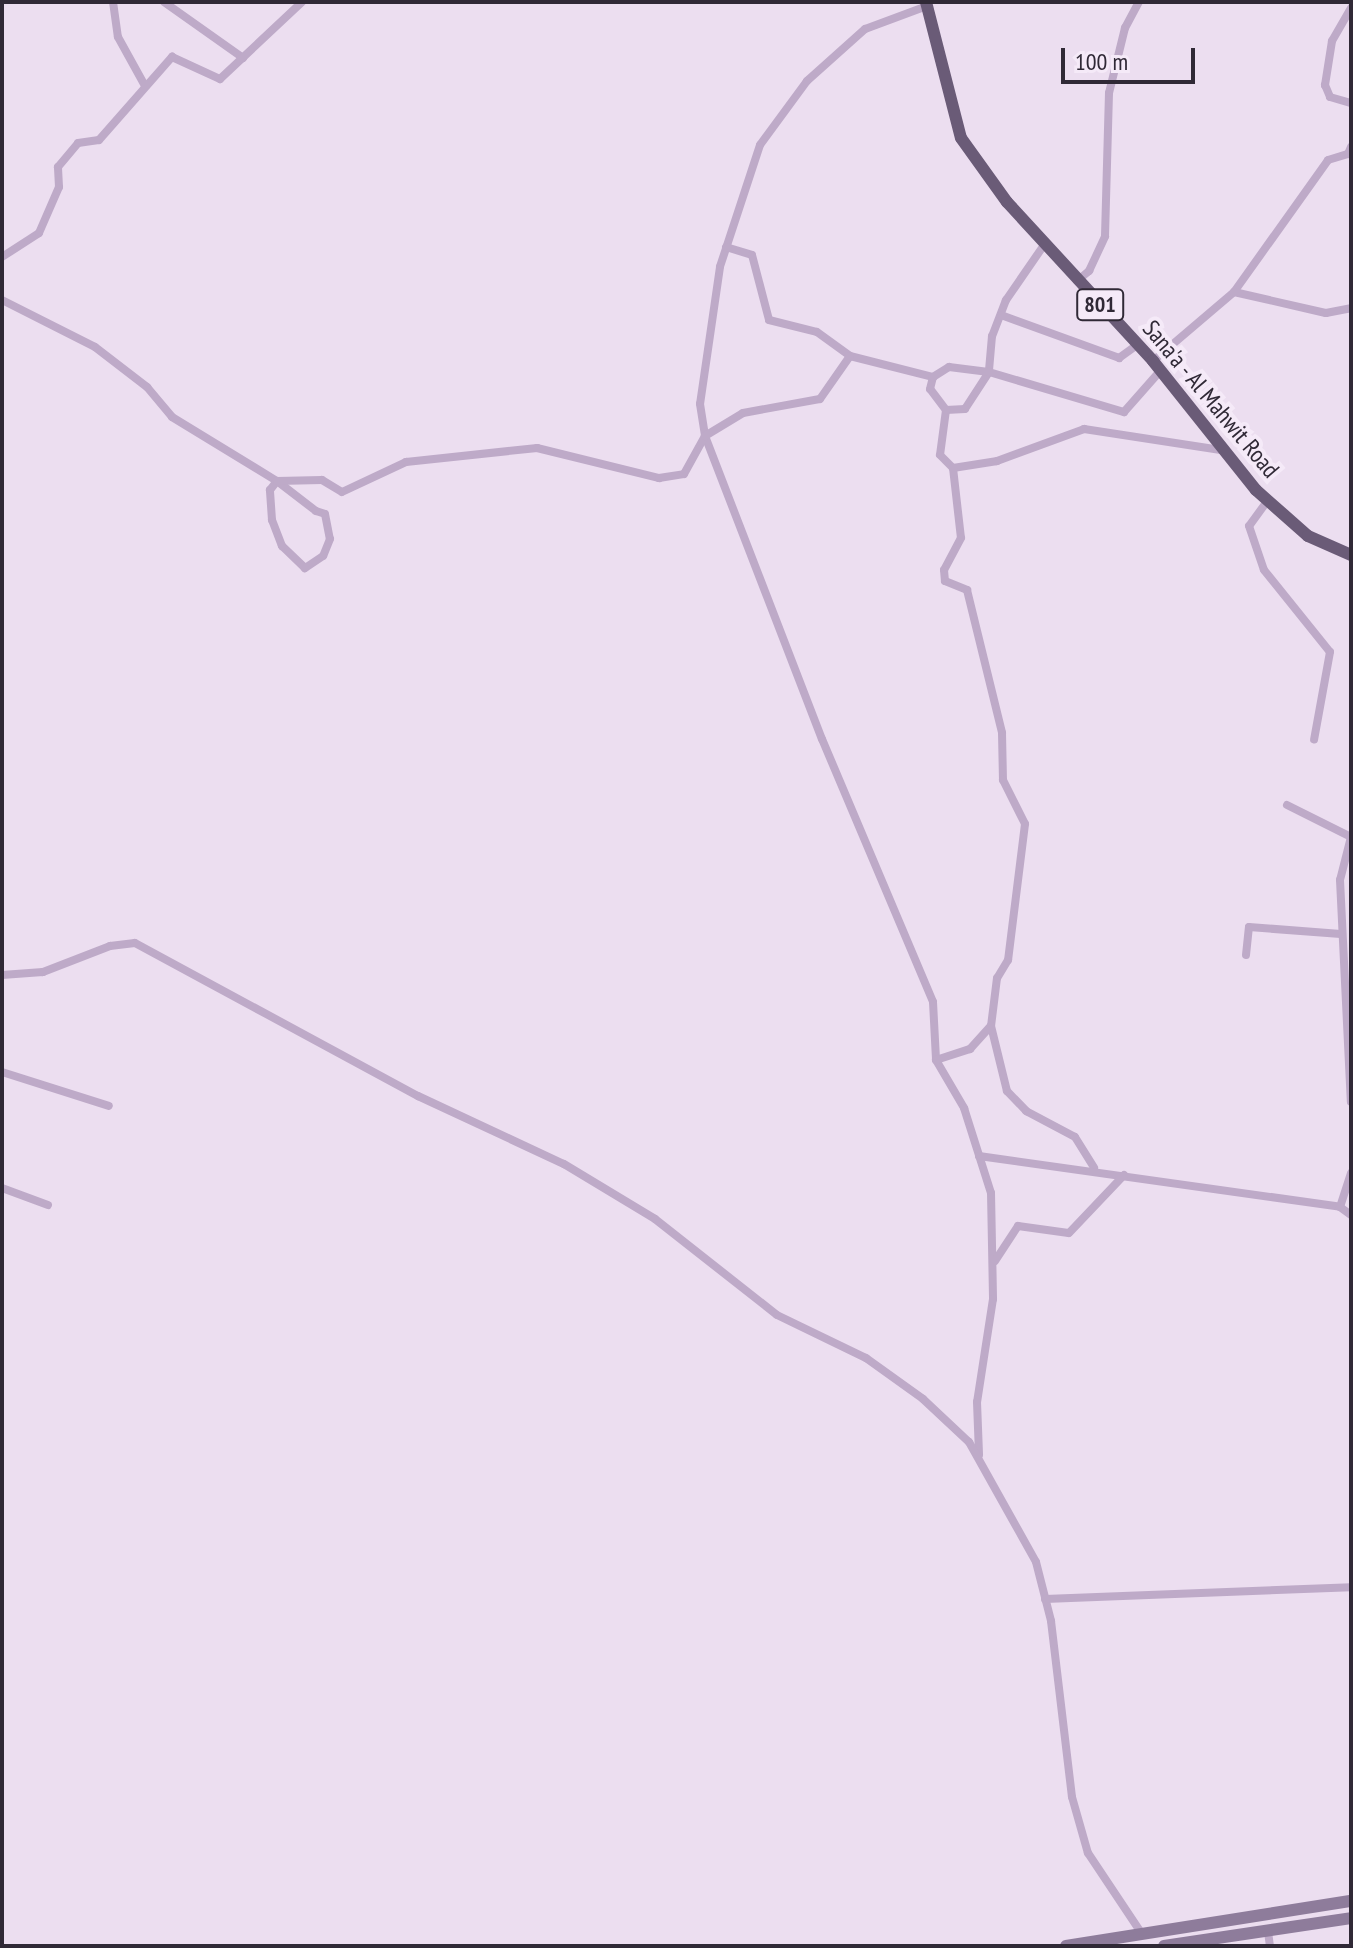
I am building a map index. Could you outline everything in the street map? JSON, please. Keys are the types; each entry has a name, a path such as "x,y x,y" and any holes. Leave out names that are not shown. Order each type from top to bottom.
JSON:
{"main road":[{"name":"Sana'a - Al Mahwit Road","path":"927,4 961,138 1044,245 1157,365 1222,450 1268,500 1308,536 1351,555"},
{"path":"1066,1946 1351,1901"},
{"path":"1322,1906 1324,1923"},
{"path":"1164,1946 1269,1939 1351,1918"}],"street":[{"path":"164,2 243,58"},
{"path":"2,257 39,233 59,187 58,167 78,143 99,140 172,57 220,79 302,2"},
{"path":"1077,281 1089,271 1105,236 1109,93 1125,28 1139,2"},
{"path":"108,3 118,37 145,86"},
{"path":"927,4 865,29 807,81 760,145 726,247 700,404 705,436 822,739 933,1002 936,1060 964,1108 991,1193 995,1261 988,1353 977,1402 979,1460"},
{"path":"1351,8 1332,41 1325,85 1330,97 1351,103"},
{"path":"1094,1168 1075,1137 1026,1111 1007,1091 991,1026 997,978 1008,960 1025,824 1003,780 1002,733 967,590 945,581 944,570 961,538 953,468 940,455 946,410 930,389 933,377 949,367 989,372 1124,412 1157,365 1234,292 1328,160 1350,152"},
{"path":"946,410 965,409 989,372 1001,315 1044,245"},
{"path":"726,247 752,255 769,320 817,332 850,356 933,377"},
{"path":"1234,292 1326,313 1351,308"},
{"path":"2,300 95,347 147,387 172,417 277,481 325,514 330,539 323,556 305,568 282,546 272,520 270,490 277,481"},
{"path":"1001,315 1119,358 1138,344"},
{"path":"277,481 322,480 342,492 406,462 537,448 659,478 684,474 705,436 743,413 820,399 850,356"},
{"path":"953,468 997,461 1084,429 1222,450"},
{"path":"1268,500 1249,526 1264,570 1330,652 1314,740"},
{"path":"1287,805 1351,837 1340,880 1351,1102"},
{"path":"1246,955 1249,927 1341,934"},
{"path":"2,975 43,972 110,946 135,943 418,1096 509,1134 655,1219 777,1315 866,1358 923,1399 969,1442 1036,1562 1045,1599 1072,1797 1088,1853 1142,1934"},
{"path":"936,1060 970,1049 991,1026"},
{"path":"2,1072 109,1106"},
{"path":"979,1156 1094,1168 1340,1207 1351,1215"},
{"path":"1340,1207 1351,1173"},
{"path":"995,1261 1018,1226 1069,1233 1124,1175"},
{"path":"2,1188 48,1205"},
{"path":"1045,1599 1351,1587"}]}
